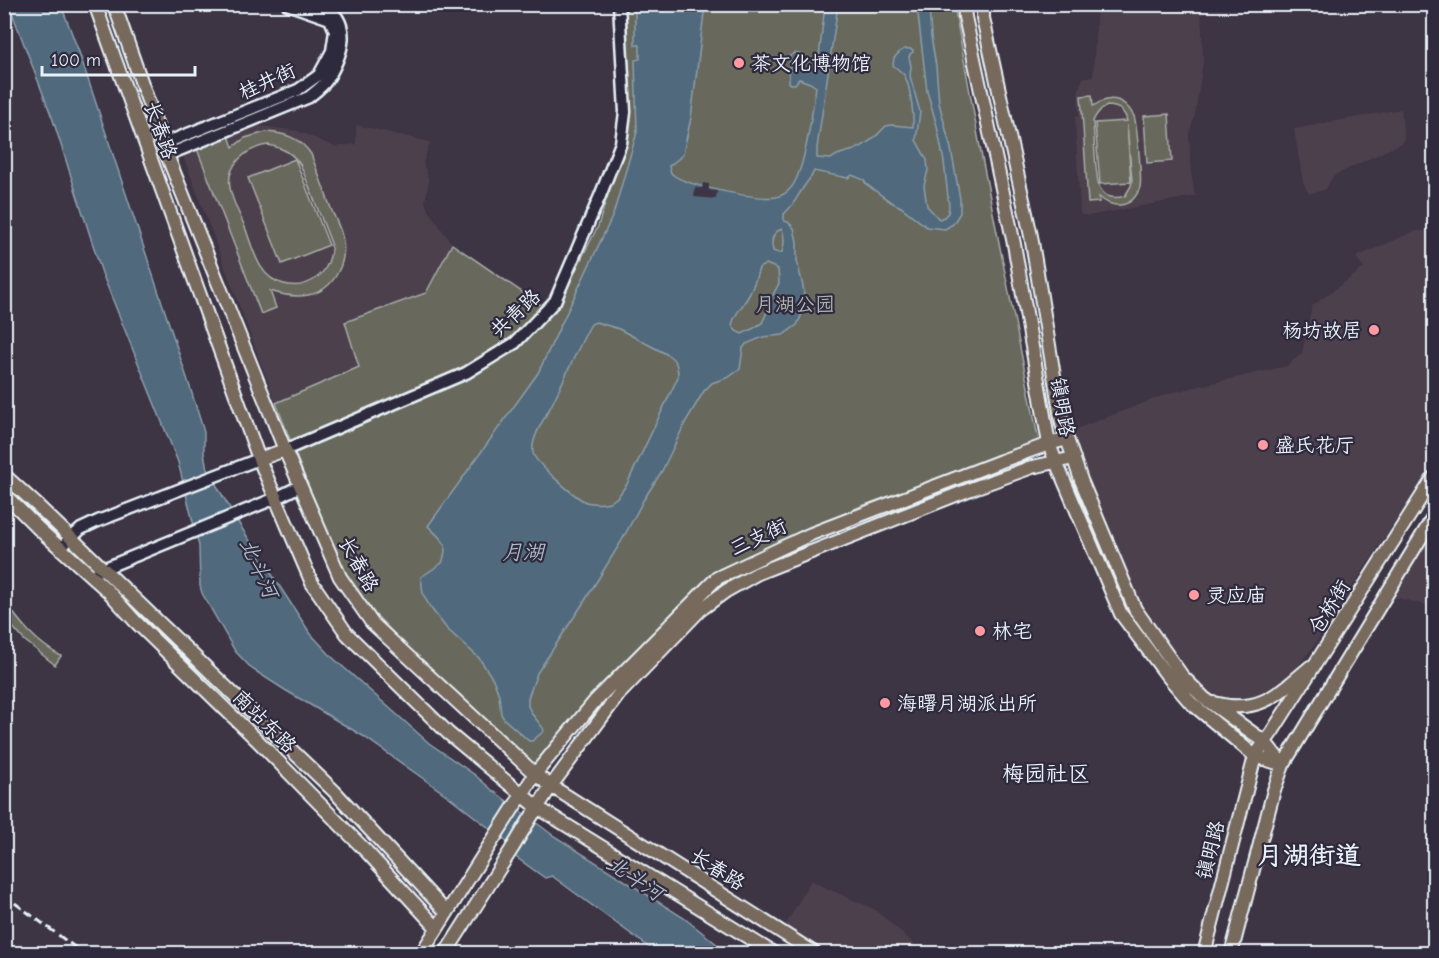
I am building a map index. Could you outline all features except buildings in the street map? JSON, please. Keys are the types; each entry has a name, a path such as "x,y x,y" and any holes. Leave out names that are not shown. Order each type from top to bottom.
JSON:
{"main road":[{"name":"长春路","path":"95,4 260,459 312,583 347,634 448,733 535,810 775,954"},
{"name":"长春路","path":"114,4 165,149 300,486 340,577 372,623 535,774 551,786 816,954"},
{"name":"镇明路","path":"964,4 1016,255 1049,444 1056,462 1121,614 1190,702 1255,756 1283,765"},
{"name":"镇明路","path":"983,4 982,18 1031,236 1062,424 1081,480 1135,609 1182,676 1208,701 1265,742 1283,765"},
{"name":"三支街","path":"520,798 535,774 595,701 717,578 811,534 1067,439"},
{"path":"260,459 285,450"},
{"name":"三支街","path":"535,810 619,694 700,610 726,591 758,573 971,489 1032,467 1074,458"},
{"name":"南站东路","path":"4,476 334,791 447,913"},
{"name":"仓桥街","path":"1255,756 1434,477"},
{"name":"南站东路","path":"4,494 39,530 108,591 135,621 290,772 437,928"},
{"path":"1232,954 1274,790 1283,765 1434,516"},
{"path":"1208,701 1229,706 1256,705 1275,695 1320,658"},
{"name":"镇明路","path":"1204,954 1255,756"},
{"path":"421,954 520,798"},
{"path":"446,954 535,810"}],"street":[{"name":"桂井街","path":"165,149 298,90 319,75 332,51 335,31 330,20 287,4"},
{"name":"桂井街","path":"165,149 309,97 326,82 338,58 344,34 339,18 322,4"},
{"name":"共青路","path":"285,450 466,373 515,343 555,301 621,143 625,112 619,4"},
{"path":"60,548 81,529 98,521 260,459"},
{"path":"90,574 300,486"}],"shaded area":[{"path":"1097,5 1201,5 1203,62 1195,115 1189,134 1195,196 1088,216 1080,214 1075,117 1079,116 1078,91 1083,78 1093,76"},
{"path":"1401,109 1404,137 1402,143 1333,176 1326,189 1309,194 1303,182 1294,129"},
{"path":"253,125 298,131 335,147 356,144 356,125 430,142 423,163 429,181 425,202 428,210 452,244 426,293 346,322 359,366 276,403 182,153"},
{"path":"1415,231 1434,231 1434,462 1311,650 1283,684 1266,698 1227,701 1207,693 1178,662 1136,600 1068,432 1170,393 1287,366 1302,353 1312,306 1364,268 1356,257"},
{"path":"1434,522 1434,607 1390,596"},
{"path":"811,880 874,909 921,950 928,953 830,953 785,926"}],"green space":[{"name":"月湖公园","path":"626,5 954,5 1039,442 859,507 715,572 613,677 533,767 460,701 374,613 344,572 318,513 276,403 359,367 345,322 426,293 452,244 544,307 556,309 598,226 629,128"},
{"path":"1092,95 1093,106 1106,100 1116,100 1126,105 1134,116 1139,152 1140,187 1133,199 1127,203 1114,205 1099,197 1099,202 1088,203 1081,96","holes":["1111,106 1123,112 1127,121 1095,123 1100,184 1131,182 1127,125 1132,181 1125,196 1118,197 1107,196 1100,188 1095,156 1093,121 1100,110"]},
{"path":"1169,114 1172,161 1147,163 1144,116"},
{"path":"266,132 280,134 292,137 307,149 340,229 344,245 340,268 325,288 299,296 270,291 276,308 261,314 197,149 229,136 233,147 245,138","holes":["268,145 291,154 298,161 331,243 331,253 326,268 312,281 300,285 288,285 275,281 262,269 230,188 231,172 239,159 252,150"]},
{"path":"295,159 329,245 282,264 248,178"},
{"path":"5,600 29,632 61,656 55,665 24,640 5,618"}],"water":[{"name":"北斗河","path":"9,5 61,5 79,52 190,387 204,432 207,469 241,527 310,633 332,657 429,743 554,836 684,918 728,953 657,953 552,876 545,878 513,855 517,850 452,799 363,736 252,669 235,651 202,593 199,546 178,462 102,273 53,120"},
{"name":"月湖","path":"635,5 705,5 691,118 683,154 669,166 670,171 680,179 722,191 776,197 789,190 799,171 804,157 816,87 799,79 795,84 789,83 790,56 794,53 799,54 809,64 818,65 825,5 838,5 817,158 831,159 859,148 872,140 886,126 913,127 908,85 904,75 893,65 894,58 900,52 905,49 913,50 909,57 910,76 920,112 916,140 927,160 928,170 924,186 927,206 939,219 948,213 949,206 944,162 927,91 917,6 929,5 939,103 951,149 960,199 960,213 953,224 945,229 927,227 866,184 864,180 852,175 848,178 814,171 784,214 784,221 794,228 797,261 804,291 801,316 797,325 783,335 763,337 746,344 743,348 740,369 729,377 712,383 704,391 621,542 537,673 528,698 528,706 544,731 529,741 504,719 493,679 479,658 447,629 423,594 421,577 442,563 445,550 443,541 428,526 538,373 613,215 637,132 635,60 640,59 640,45 635,45","holes":["782,229 784,246 782,252 778,253 773,251 772,241 776,232","766,264 778,269 779,283 762,323 742,334 732,325 736,314 751,292 759,268","596,322 619,329 668,355 675,362 678,373 627,484 615,499 602,503 586,502 574,494 548,471 533,453 536,434 591,324"]}],"pier":[{"path":"703,183 709,184 709,190 717,191 716,199 694,197 695,188 702,188"}],"railway":[{"path":"4,895 84,954"}],"place":[{"name":"茶文化博物馆","path":"739,63"},
{"name":"杨坊故居","path":"1374,330"},
{"name":"盛氏花厅","path":"1263,445"},
{"name":"灵应庙","path":"1194,595"},
{"name":"林宅","path":"980,631"},
{"name":"海曙月湖派出所","path":"885,703"}],"district":[{"name":"梅园社区","path":"1046,773"},
{"name":"月湖街道","path":"1309,855"}]}
